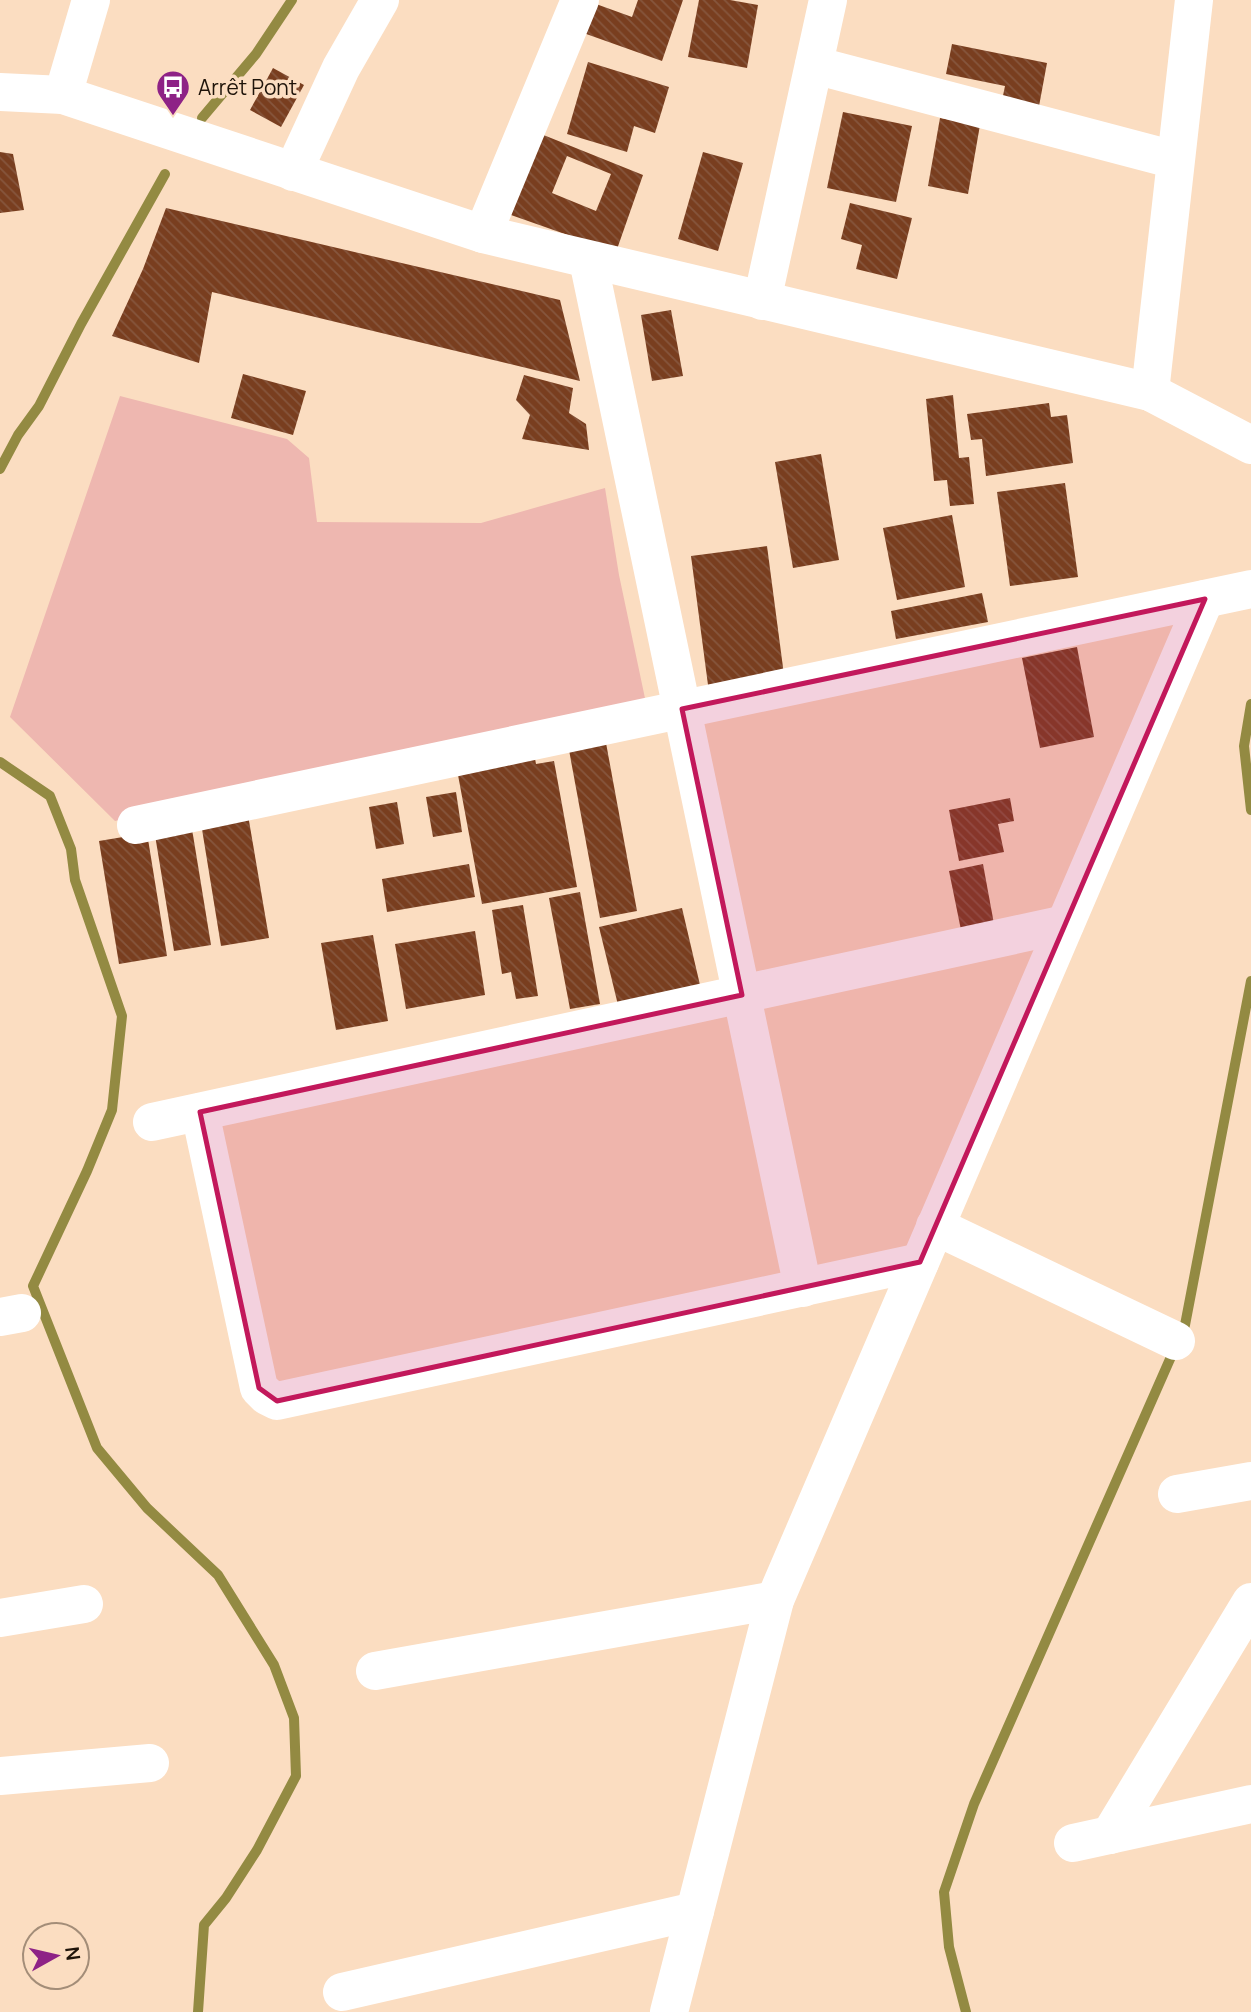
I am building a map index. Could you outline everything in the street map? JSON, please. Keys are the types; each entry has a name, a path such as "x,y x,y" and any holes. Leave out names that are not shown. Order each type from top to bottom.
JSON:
{"street":[{"path":"63,94 91,0"},
{"path":"293,172 341,68 380,0"},
{"path":"483,234 580,0"},
{"path":"762,301 828,0"},
{"path":"1150,393 1194,0"},
{"path":"814,65 1175,160"},
{"path":"0,92 63,94 483,234 1150,393 1251,445"},
{"path":"589,260 803,1288"},
{"path":"136,825 1251,589"},
{"path":"669,2012 775,1600 1205,599"},
{"path":"152,1122 1065,924"},
{"path":"200,1112 259,1388 277,1401 920,1262"},
{"path":"935,1226 1177,1341"},
{"path":"1177,1494 1251,1482"},
{"path":"375,1671 775,1600"},
{"path":"1110,1835 1251,1602"},
{"path":"0,1618 84,1604"},
{"path":"0,1776 150,1763"},
{"path":"1073,1843 1251,1804"},
{"path":"342,1992 695,1911"}],"highlighted area":[{"path":"1205,599 920,1262 277,1401 259,1388 200,1112 742,995 682,709"}],"shaded area":[{"path":"120,396 287,439 309,458 317,522 481,523 605,488 619,575 646,703 115,821 10,717"}],"building":[{"path":"585,0 632,17 638,0 683,0 662,61 575,30"},
{"path":"699,0 730,0 758,5 747,68 688,57"},
{"path":"952,44 1047,63 1037,117 1000,110 1005,86 946,74"},
{"path":"588,62 669,87 655,133 634,126 627,152 567,134"},
{"path":"273,68 304,85 281,127 250,110"},
{"path":"843,112 912,126 896,202 827,188"},
{"path":"940,118 980,125 968,194 928,186"},
{"path":"541,134 643,175 616,252 511,215","holes":["567,156 611,174 596,211 552,193"]},
{"path":"0,152 13,154 24,210 0,213"},
{"path":"703,152 743,163 718,251 678,239"},
{"path":"850,203 912,218 897,279 856,269 862,245 841,239"},
{"path":"166,208 560,300 580,381 212,292 199,363 112,336 143,269"},
{"path":"671,310 683,376 652,381 641,315"},
{"path":"243,374 306,391 293,435 231,418"},
{"path":"524,375 573,388 569,413 586,424 589,450 522,439 530,415 516,400"},
{"path":"953,395 959,458 969,457 974,504 950,506 947,480 934,481 926,399"},
{"path":"1049,403 1051,417 1067,415 1073,463 986,476 982,439 971,440 967,414"},
{"path":"821,454 839,560 793,568 775,462"},
{"path":"1065,483 1078,577 1010,586 997,492"},
{"path":"952,515 965,587 897,600 883,528"},
{"path":"767,546 784,675 708,685 691,556"},
{"path":"982,593 988,622 896,639 891,611"},
{"path":"1077,647 1094,737 1040,748 1022,658"},
{"path":"606,743 637,911 600,918 569,750"},
{"path":"534,753 536,764 554,761 577,887 482,904 458,775"},
{"path":"456,792 462,832 433,837 426,797"},
{"path":"1010,798 1014,821 998,824 1004,852 959,861 949,810"},
{"path":"397,802 404,844 376,849 369,807"},
{"path":"248,815 269,938 221,946 201,823"},
{"path":"192,829 211,945 174,951 155,835"},
{"path":"147,833 167,956 119,964 99,841"},
{"path":"469,864 475,897 387,912 382,879"},
{"path":"983,864 994,924 961,930 949,871"},
{"path":"580,892 600,1004 570,1009 549,898"},
{"path":"523,905 538,996 516,999 511,972 502,974 492,910"},
{"path":"682,908 700,985 618,1005 599,927"},
{"path":"475,931 485,995 406,1009 395,944"},
{"path":"373,935 388,1021 336,1030 321,943"}],"waterway":[{"path":"202,118 256,54 292,0"},
{"path":"0,469 18,435 39,406 81,324 165,174"},
{"path":"1251,704 1244,746 1251,810"},
{"path":"0,762 50,796 71,849 75,880 122,1016 112,1110 87,1171 33,1286 97,1448 147,1508 218,1575 274,1665 294,1718 296,1776 257,1850 226,1898 204,1925 198,2012"},
{"path":"966,2012 949,1947 944,1892 974,1804 1185,1325 1251,981"}],"place":[{"name":"Arrêt Pont","path":"173,117"}]}
